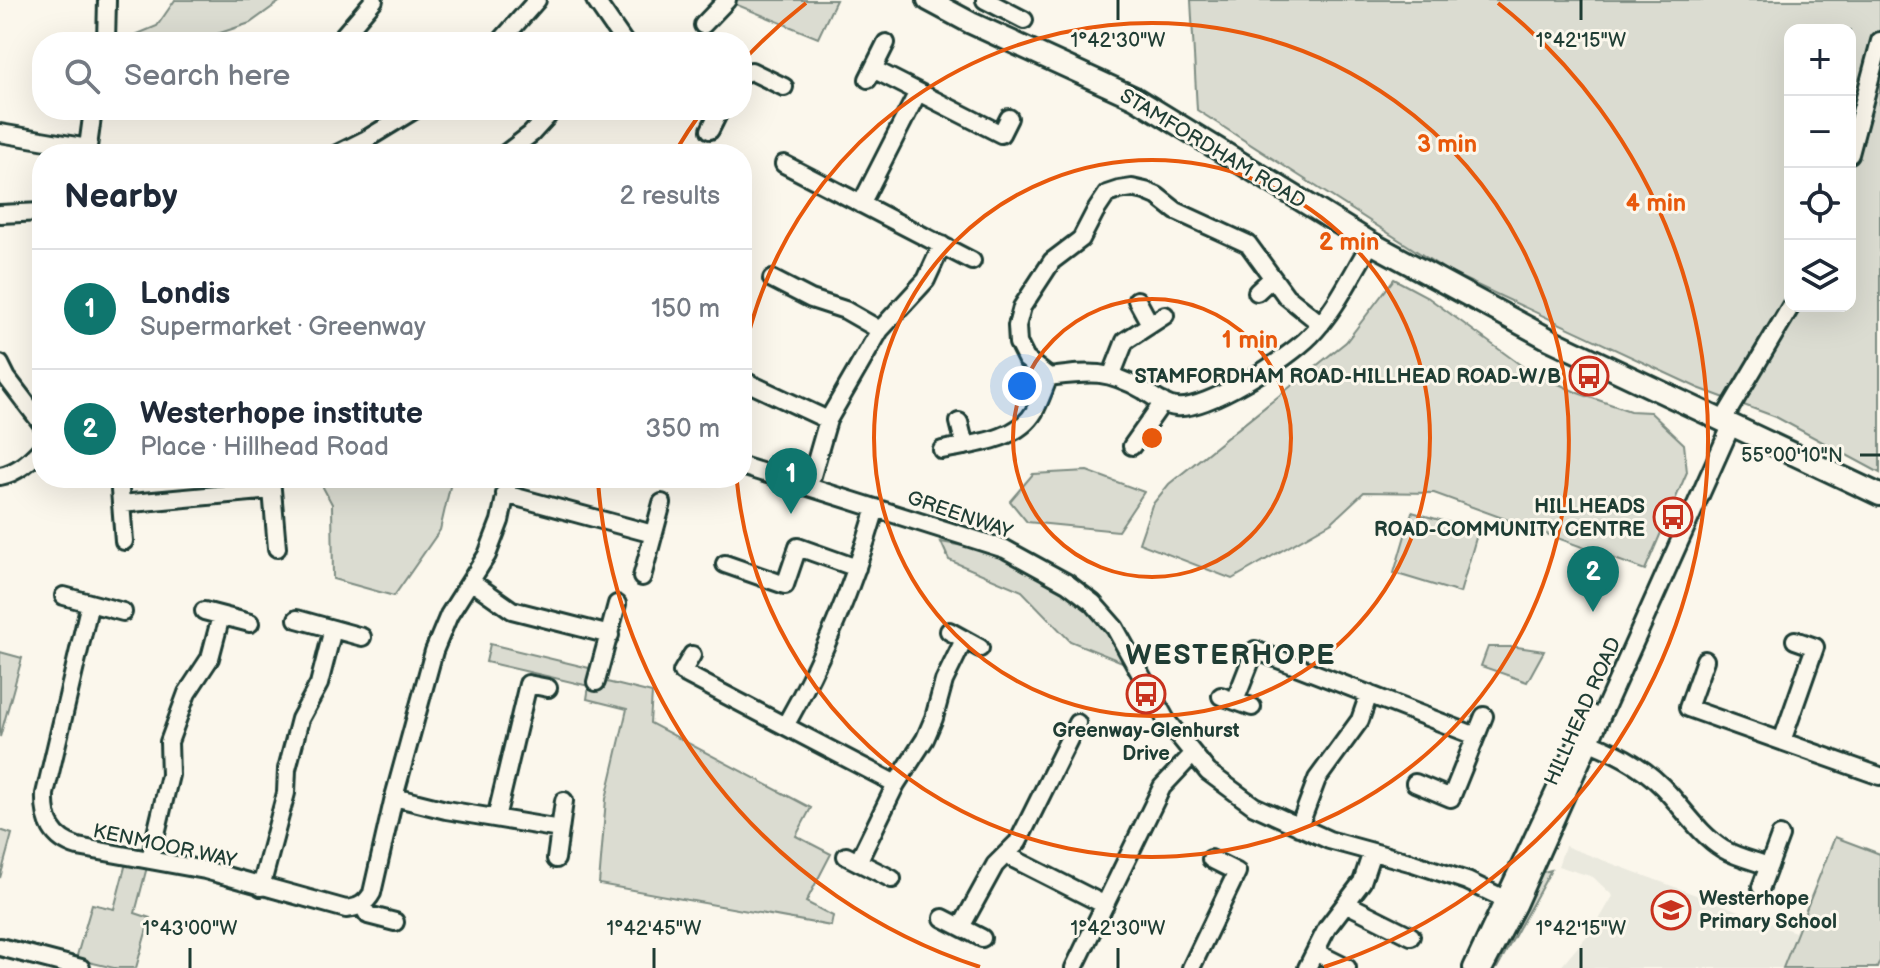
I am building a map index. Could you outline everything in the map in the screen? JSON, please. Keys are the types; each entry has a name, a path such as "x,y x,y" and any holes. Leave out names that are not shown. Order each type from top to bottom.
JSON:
{"main road":[{"name":"STAMFORDHAM ROAD","path":"928,0 1135,98 1371,243 1549,339 1880,495"}],"street":[{"path":"106,32 107,0"},
{"path":"347,32 374,0"},
{"path":"509,32 537,0"},
{"path":"595,0 615,32"},
{"path":"703,25 727,0"},
{"path":"995,2 1024,20"},
{"path":"1856,131 1880,41"},
{"path":"886,43 870,74 918,92 1001,134 1009,118"},
{"path":"752,71 784,87"},
{"path":"861,204 918,92"},
{"path":"89,144 92,120"},
{"path":"356,144 398,120"},
{"path":"518,144 544,120"},
{"path":"710,130 714,120"},
{"path":"0,133 54,144"},
{"path":"784,164 972,261"},
{"path":"1321,324 1286,296 1248,244 1176,211 1157,196 1132,188 1107,194 1081,239 1052,261 1022,307 1017,326 1018,343 1026,359 1049,377 1088,372 1112,374 1176,408 1200,404 1223,394 1295,349 1321,324 1371,243"},
{"path":"0,214 32,212"},
{"path":"809,486 828,420 880,330 926,280 942,245"},
{"path":"1257,292 1272,278"},
{"path":"772,279 811,299 845,310 880,330"},
{"path":"1137,300 1150,324"},
{"name":"HILLHEAD ROAD","path":"1484,968 1511,902 1542,850 1583,739 1698,498 1728,422 1788,312"},
{"path":"1112,374 1125,341 1165,315"},
{"path":"0,364 32,411"},
{"path":"942,450 990,440 1018,429 1034,413 1049,377"},
{"path":"752,385 828,420"},
{"path":"1132,446 1163,402"},
{"path":"959,422 965,446"},
{"path":"0,476 9,474 32,458"},
{"name":"GREENWAY","path":"752,469 1005,549 1067,583 1093,603 1115,628 1166,720 1208,772 1254,806 1329,840 1467,881 1511,902"},
{"path":"124,541 120,497 225,488"},
{"path":"271,488 277,548"},
{"path":"362,905 372,893 394,797 434,651 449,615 472,582 496,532 507,488"},
{"path":"513,488 653,534"},
{"path":"642,577 662,503"},
{"path":"785,726 831,635 876,508"},
{"path":"725,564 785,585 798,547 857,568"},
{"path":"472,582 512,610 610,635"},
{"path":"64,596 123,612"},
{"name":"KENMOOR WAY","path":"90,603 52,758 44,810 52,833 65,843 205,870 346,909 362,905 368,915 395,922"},
{"path":"596,682 617,604"},
{"path":"204,611 250,623"},
{"path":"150,859 170,775 169,742 187,693 210,658 221,616"},
{"path":"297,619 362,637"},
{"path":"261,887 286,793 287,769 300,719 319,684 333,629"},
{"path":"949,631 980,648"},
{"path":"892,879 852,859 925,739 944,681 964,640"},
{"path":"1782,741 1815,647 1795,640"},
{"path":"1252,707 1228,699 1255,650 1476,736"},
{"path":"692,655 682,672 896,784"},
{"path":"1705,660 1688,708 1880,776"},
{"path":"496,818 528,684 548,688"},
{"path":"1299,827 1317,779 1360,720 1369,694"},
{"path":"1415,783 1451,798 1484,716"},
{"path":"961,927 995,865 1018,842 1077,723"},
{"path":"1472,968 1511,902 1583,739 1628,758 1644,770 1723,849 1769,866"},
{"path":"1074,968 1162,787 1193,754"},
{"path":"394,797 560,829"},
{"path":"556,859 564,801"},
{"path":"1761,887 1780,836"},
{"path":"1307,968 1327,928 1362,882 1372,852"},
{"path":"1006,855 1105,905"},
{"path":"1191,968 1237,872 1211,859"},
{"path":"1347,904 1411,936"},
{"path":"943,918 982,938"},
{"path":"0,947 48,964 81,968"},
{"path":"1315,952 1347,968"}],"shaded area":[{"path":"175,0 282,0 250,23 223,32 142,32 157,26"},
{"path":"836,0 818,38 730,2"},
{"path":"1191,0 1880,0 1880,473 1776,417 1698,388 1449,272 1197,110"},
{"path":"1394,279 1426,296 1526,369 1578,393 1630,411 1650,412 1684,444 1687,472 1645,570 1434,493 1364,492 1332,522 1232,579 1139,543 1152,505 1169,484 1346,342"},
{"path":"1087,471 1144,492 1118,531 1027,522 1010,501 1033,474"},
{"path":"323,488 450,488 440,530 394,596 333,579 332,504"},
{"path":"1412,512 1478,531 1460,593 1394,573"},
{"path":"941,542 996,552 1054,583 1094,613 1127,664 1070,641 1022,591 949,560"},
{"path":"490,644 589,668 607,682 652,693 650,723 811,808 796,836 831,854 806,902 833,916 831,926 599,884 606,799 627,709 587,699 589,686 486,662"},
{"path":"1488,647 1544,651 1527,682 1481,666"},
{"path":"0,652 22,658 0,737"},
{"path":"0,830 12,834 0,878"},
{"name":"Westerhope Primary School","path":"1835,837 1880,854 1880,961 1877,968 1560,968 1596,925 1613,896 1593,877 1558,866 1565,846 1795,932"},
{"path":"1835,837 1880,854 1880,961 1877,968 1783,968"},
{"path":"126,863 147,867 135,913 150,918 136,968 114,968 76,959 92,904 114,909"},
{"path":"1551,870 1497,968 1489,968 1535,874"}],"place":[{"name":"STAMFORDHAM ROAD-HILLHEAD ROAD-W/B","path":"1589,376"},
{"name":"Londis","path":"791,514"},
{"name":"HILLHEADS ROAD-COMMUNITY CENTRE","path":"1673,517"},
{"name":"Westerhope institute","path":"1593,612"},
{"name":"Greenway-Glenhurst Drive","path":"1146,694"},
{"name":"Westerhope Primary School","path":"1671,910"}],"district":[{"name":"WESTERHOPE","path":"1231,654"}]}
